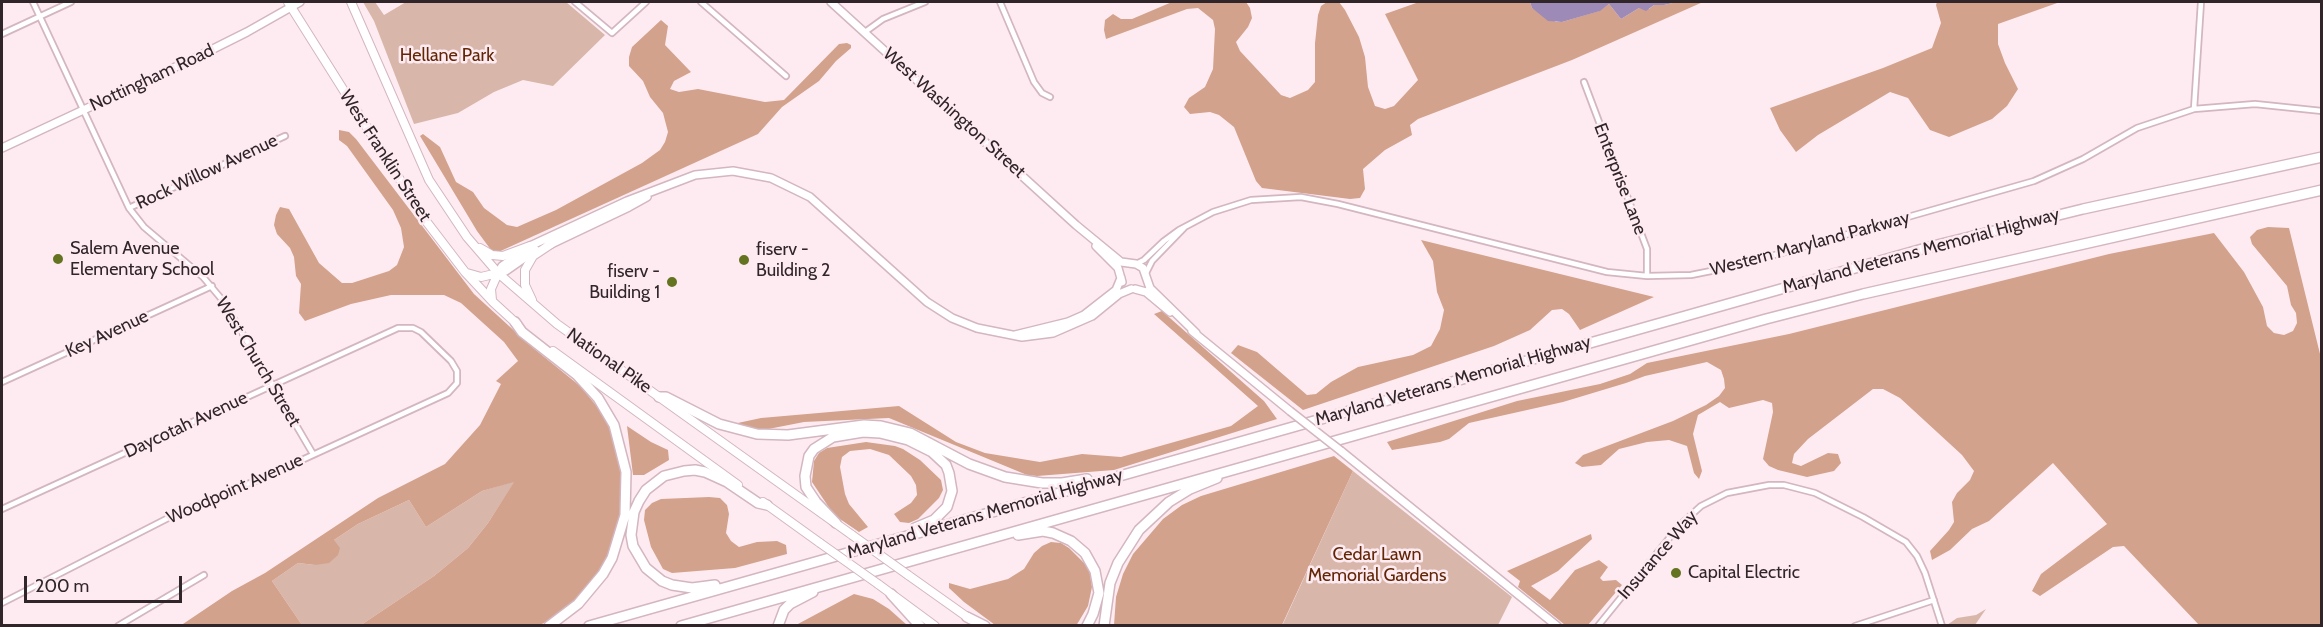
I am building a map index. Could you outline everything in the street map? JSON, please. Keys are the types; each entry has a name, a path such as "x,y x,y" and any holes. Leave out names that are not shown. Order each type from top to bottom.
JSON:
{"highway":[{"name":"Maryland Veterans Memorial Highway","path":"589,626 1933,246 2083,209 2322,157"},
{"name":"Maryland Veterans Memorial Highway","path":"681,626 877,568 1831,302 2322,190"},
{"path":"515,322 522,332 577,375 598,398 614,425 626,472 625,515 612,558 598,582 578,604 549,626"},
{"path":"659,397 666,397 719,424 757,434 803,434 864,425 896,429 923,439 978,467 1024,481 1062,483 1151,466"},
{"path":"836,524 810,494 804,476 806,465 814,449 833,437 863,432 880,433 908,440 932,452 950,473 951,500 934,520 846,553"},
{"path":"1104,626 1110,583 1127,545 1152,516 1169,501 1216,478 1314,445"},
{"path":"767,505 758,503 727,482 705,472 695,470 673,473 655,482 639,501 631,525 633,546 639,558 653,574 662,581 683,588 705,587 788,570"},
{"path":"928,554 1030,532 1043,531 1062,536 1078,546 1092,562 1095,571 1098,582 1097,603 1087,626"},
{"path":"778,626 784,610 798,598 877,568"},
{"path":"891,594 920,626"},
{"path":"967,617 985,626"}],"main road":[{"name":"Nottingham Road","path":"2,148 238,37 290,4 300,2"},
{"name":"National Pike","path":"351,2 419,160 444,205 467,237 498,273 557,324 978,626"},
{"name":"West Washington Street","path":"831,2 1076,225 1121,262 1133,264"},
{"name":"West Franklin Street","path":"290,4 408,194 465,272 493,302"},
{"path":"467,237 486,252 498,256 510,255 627,201 695,175 733,171 758,175 782,183 810,197 939,311 994,333 1022,338 1065,330 1092,316 1119,294 1143,286 1146,276"},
{"path":"465,272 481,277 506,271 536,250 629,207 662,188"},
{"name":"West Washington Street","path":"1076,225 1114,263 1121,276"},
{"path":"551,244 533,256 528,263 525,270 525,285 533,301 557,324"},
{"path":"493,302 491,289 502,266 530,246"},
{"path":"1015,335 1068,322 1084,315 1116,290 1123,269 1133,264 1141,266 1153,291 1196,333"},
{"path":"1121,276 1124,285 1149,295 1557,626"},
{"name":"National Pike","path":"493,302 515,322 935,626"}],"street":[{"name":"West Church Street","path":"33,2 129,207 144,227 193,267 212,286 235,318 313,454"},
{"path":"2,34 71,2"},
{"path":"575,2 612,33 646,2"},
{"path":"701,2 786,76"},
{"path":"864,32 883,19 925,2"},
{"path":"1000,2 1034,82 1042,93 1050,98"},
{"path":"2194,109 2202,2"},
{"name":"Enterprise Lane","path":"1584,82 1647,249 1647,276"},
{"name":"Western Maryland Parkway","path":"1133,264 1144,260 1164,241 1213,212 1240,203 1266,198 1301,197 1338,204 1580,266 1628,275 1691,275 1736,266 2002,191 2060,170 2137,128 2194,109 2255,104 2322,111"},
{"name":"Rock Willow Avenue","path":"129,207 285,136"},
{"name":"Western Maryland Parkway","path":"1146,276 1152,261 1184,228"},
{"name":"Key Avenue","path":"2,382 212,286"},
{"name":"Daycotah Avenue","path":"2,509 398,328 406,327 421,332 451,361 457,371"},
{"name":"Woodpoint Avenue","path":"2,603 178,513 448,393 457,383 457,371"},
{"name":"Insurance Way","path":"1598,626 1679,526 1701,506 1727,493 1769,484 1784,485 1815,493 1906,542 1917,555 1942,626"},
{"path":"118,626 204,575"},
{"path":"1855,626 1934,600"}],"green space":[{"name":"Hellane Park","path":"363,2 375,2 384,15 406,2 566,2 605,35 553,86 523,80 494,92 458,113 414,124 374,21"},
{"name":"Cedar Lawn Memorial Gardens","path":"1353,471 1512,597 1498,625 1282,626"},
{"path":"515,481 488,523 468,548 434,576 361,625 302,625 272,581 298,563 315,565 334,540 358,524 409,500 426,527 482,491"},
{"path":"1986,609 1975,625 1947,625 1957,618 1976,615"}],"shaded area":[{"path":"1172,2 1246,2 1252,18 1236,42 1240,51 1281,95 1290,98 1308,90 1315,82 1318,15 1321,6 1327,2 1339,2 1359,37 1365,57 1368,87 1375,106 1385,109 1394,106 1418,80 1385,14 1419,2 1530,2 1532,8 1556,22 1562,22 1599,11 1609,4 1621,19 1639,8 1649,9 1654,5 1677,2 1703,2 1572,60 1418,119 1410,125 1412,135 1385,150 1363,169 1365,189 1360,198 1350,199 1262,188 1256,181 1234,127 1219,115 1210,112 1190,114 1184,107 1189,98 1205,87 1213,69 1215,29 1213,20 1198,8 1187,9 1106,39 1105,20 1113,14 1121,19 1132,19"},
{"path":"1530,2 1677,2 1654,5 1646,11 1639,8 1621,19 1609,4 1600,11 1562,22 1548,21 1532,8"},
{"path":"1937,2 2060,2 1998,24 1998,44 2018,89 2007,106 1992,119 1949,137 1930,130 1908,98 1890,92 1818,135 1796,152 1780,130 1770,108 1932,48 1941,23"},
{"path":"661,20 668,26 665,45 691,72 674,81 670,89 679,92 698,89 765,102 784,100 839,44 847,43 851,45 851,48 819,81 782,107 758,134 494,254 477,231 420,136 423,134 440,147 456,182 473,192 484,208 507,225 517,227 556,210 642,163 660,150 665,142 668,132 663,113 650,97 643,81 629,66 632,47"},
{"path":"339,130 349,132 356,139 474,294 532,347 580,386 604,415 616,445 623,480 620,521 608,556 584,593 557,616 540,625 361,625 434,576 468,548 488,523 514,482 482,491 426,527 409,500 358,524 334,540 340,548 338,555 329,563 315,565 298,563 272,581 302,625 180,626 378,498 445,464 480,425 501,384 496,381 518,361 504,342 461,303 444,295 391,295 351,304 305,321 299,313 301,284 296,276 294,257 290,248 277,234 274,225 280,207 289,209 319,263 342,283 352,283 389,271 397,265 404,247 401,228 393,210 347,146 339,140"},
{"path":"2268,227 2289,228 2321,358 2321,625 2199,625 2124,546 2113,547 2040,596 2032,591 2041,574 2107,524 2053,463 1989,521 1972,529 1950,550 1932,560 1930,551 1954,522 1952,502 1957,493 1970,480 1974,471 1962,455 1900,398 1883,389 1873,389 1808,439 1794,454 1792,463 1801,466 1828,453 1838,454 1841,463 1834,471 1807,477 1778,470 1769,466 1763,459 1773,412 1772,403 1763,400 1729,408 1720,402 1698,415 1693,434 1702,471 1699,479 1694,473 1687,446 1669,440 1647,442 1619,449 1601,465 1582,467 1575,463 1583,455 1673,421 1719,396 1725,388 1721,370 1707,362 1645,376 1563,402 1469,423 1449,439 1440,442 1392,450 1387,442 1517,401 1600,384 1630,374 1647,363 1789,334 2109,254 2214,233 2244,272 2263,307 2267,326 2274,333 2284,335 2293,331 2297,323 2287,286 2252,244 2250,237 2257,230"},
{"path":"1421,240 1654,297 1580,330 1569,314 1562,309 1552,310 1530,330 1494,346 1303,410 1231,353 1238,345 1257,352 1307,395 1316,394 1331,382 1358,367 1413,355 1431,346 1440,329 1444,310 1437,292 1433,261"},
{"path":"1162,311 1264,401 1277,419 1114,470 1037,476 1027,475 889,418 804,422 753,432 733,424 761,418 899,406 956,442 985,453 1040,462 1082,454 1121,457 1231,426 1258,406 1154,314"},
{"path":"627,426 668,450 669,460 644,475 633,475"},
{"path":"866,442 903,449 920,460 941,480 943,490 939,498 918,519 909,523 900,522 894,514 911,503 917,495 916,485 911,476 889,455 870,449 850,451 842,457 840,467 849,504 868,527 859,532 834,515 812,482 814,461 819,453 827,448"},
{"path":"1334,456 1353,471 1282,625 1114,625 1116,597 1123,574 1133,554 1163,519 1182,505 1201,496"},
{"path":"720,498 727,505 729,514 726,533 739,547 757,542 777,541 786,545 787,554 735,568 672,573 663,569 651,547 644,520 645,510 652,503 661,499"},
{"path":"1591,534 1592,539 1558,571 1531,586 1550,600 1575,570 1599,560 1608,567 1600,578 1603,581 1616,580 1622,585 1588,625 1565,625 1518,587 1520,581 1507,571"},
{"path":"1051,542 1061,543 1069,548 1089,568 1092,587 1088,606 1076,626 995,625 949,588 949,583 970,589 1008,579 1024,569 1034,553"},
{"path":"854,594 873,599 907,625 796,625"}],"place":[{"name":"Salem Avenue Elementary School","path":"58,259"},
{"name":"fiserv - Building 2","path":"744,260"},
{"name":"fiserv - Building 1","path":"672,282"},
{"name":"Capital Electric","path":"1676,573"}]}
